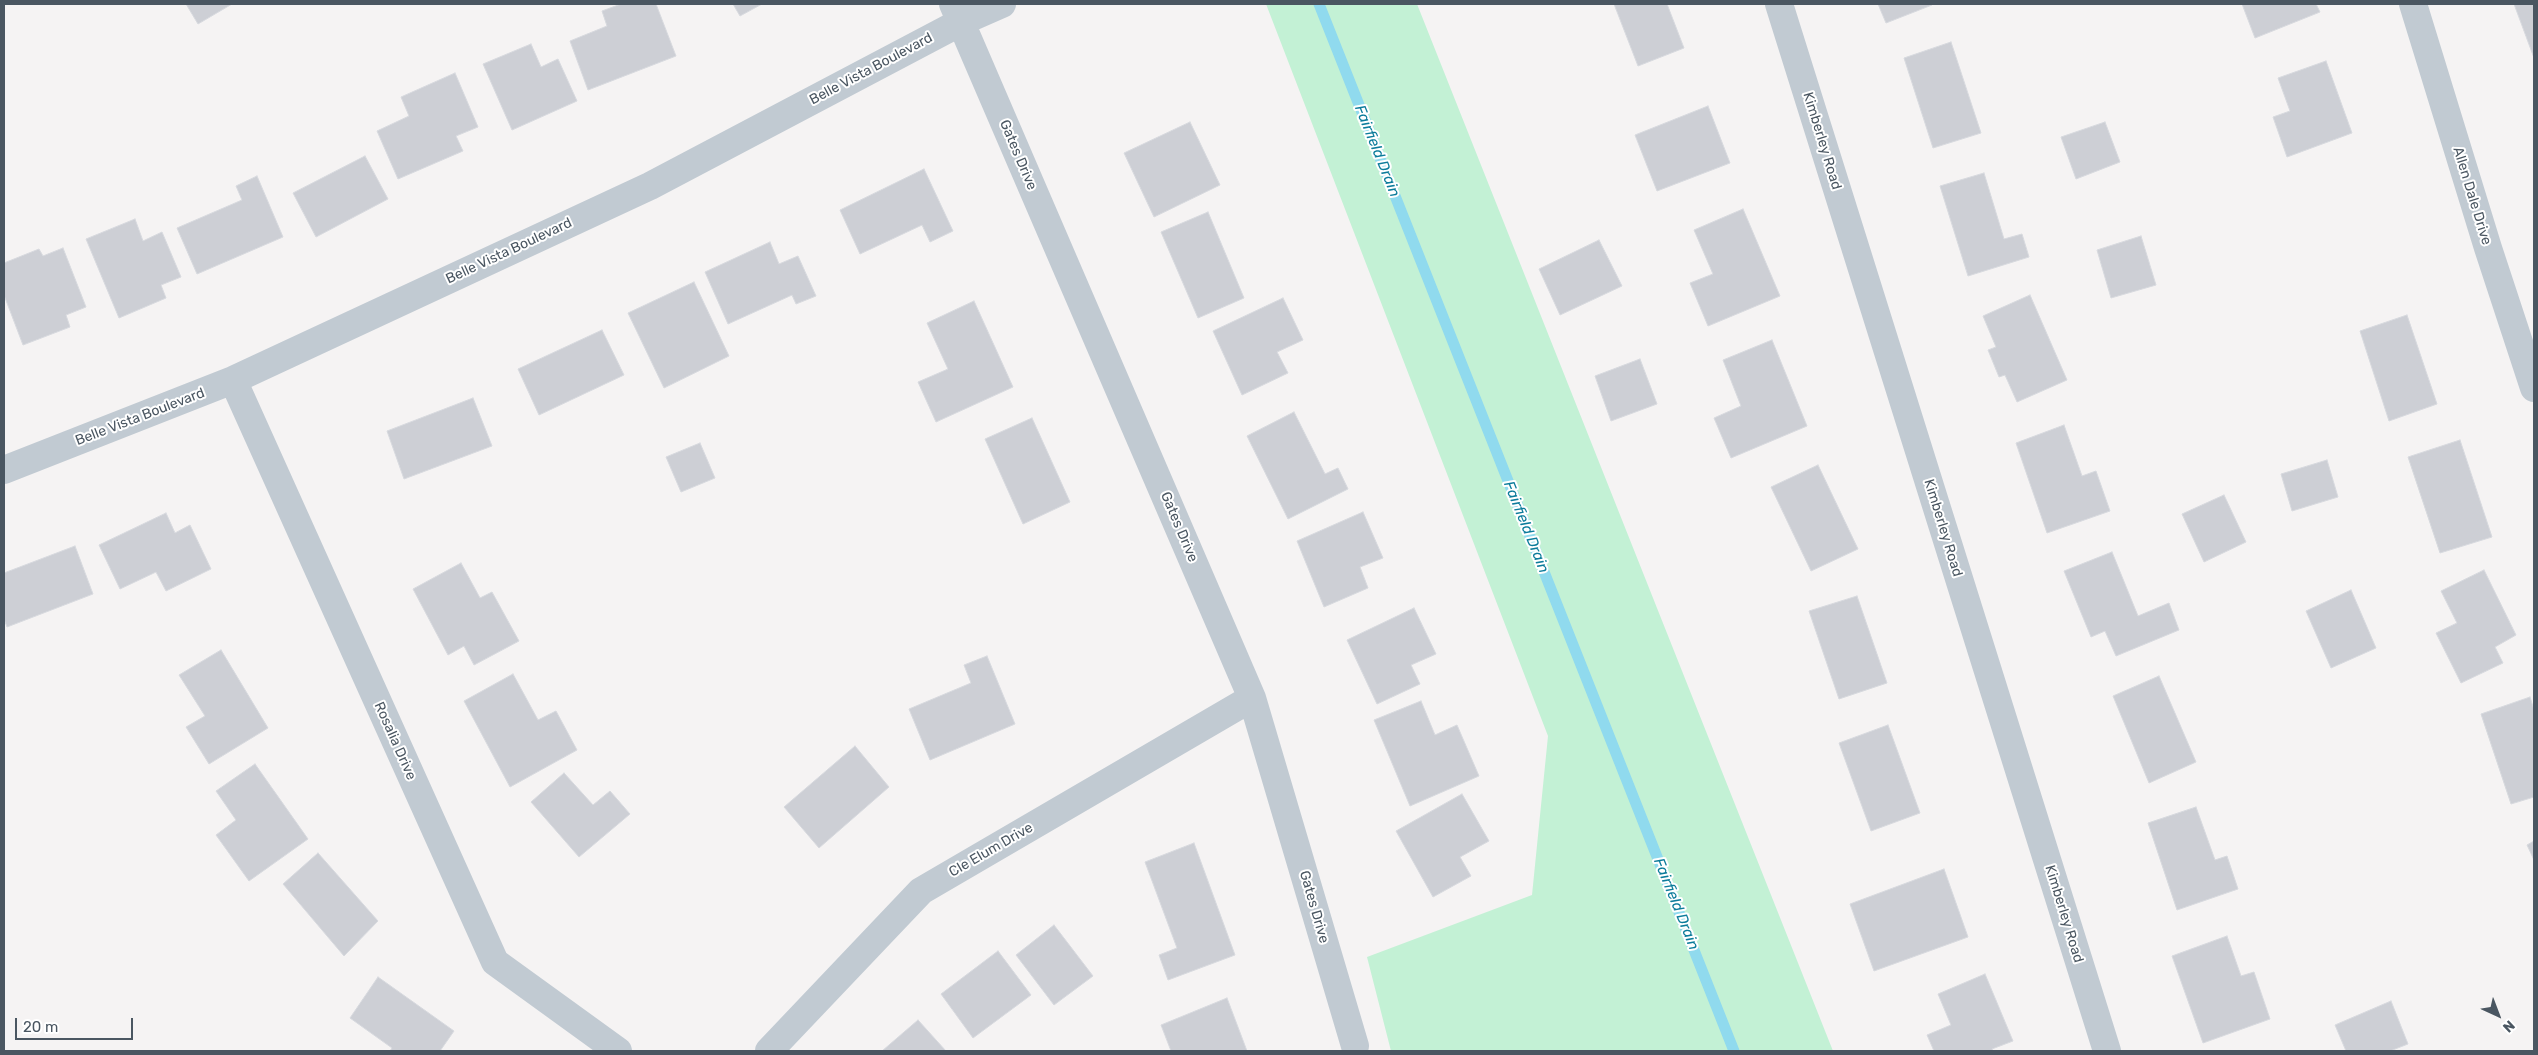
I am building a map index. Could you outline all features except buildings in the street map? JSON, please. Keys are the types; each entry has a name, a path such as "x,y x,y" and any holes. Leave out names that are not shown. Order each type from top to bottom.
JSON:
{"street":[{"name":"Belle Vista Boulevard","path":"4,470 233,380 650,186 957,13 1002,4"},
{"name":"Kimberley Road","path":"1779,4 2107,1051"},
{"name":"Allen Dale Drive","path":"2414,4 2488,248 2534,388"},
{"name":"Gates Drive","path":"957,13 1252,698 1355,1046"},
{"name":"Rosalia Drive","path":"233,380 495,962 618,1051"},
{"name":"Cle Elum Drive","path":"769,1051 921,891 1252,698"}],"green space":[{"path":"1266,4 1417,4 1833,1051 1391,1051 1367,957 1532,895 1548,736"}],"waterway":[{"name":"Fairfield Drain","path":"1319,4 1734,1051"}]}
